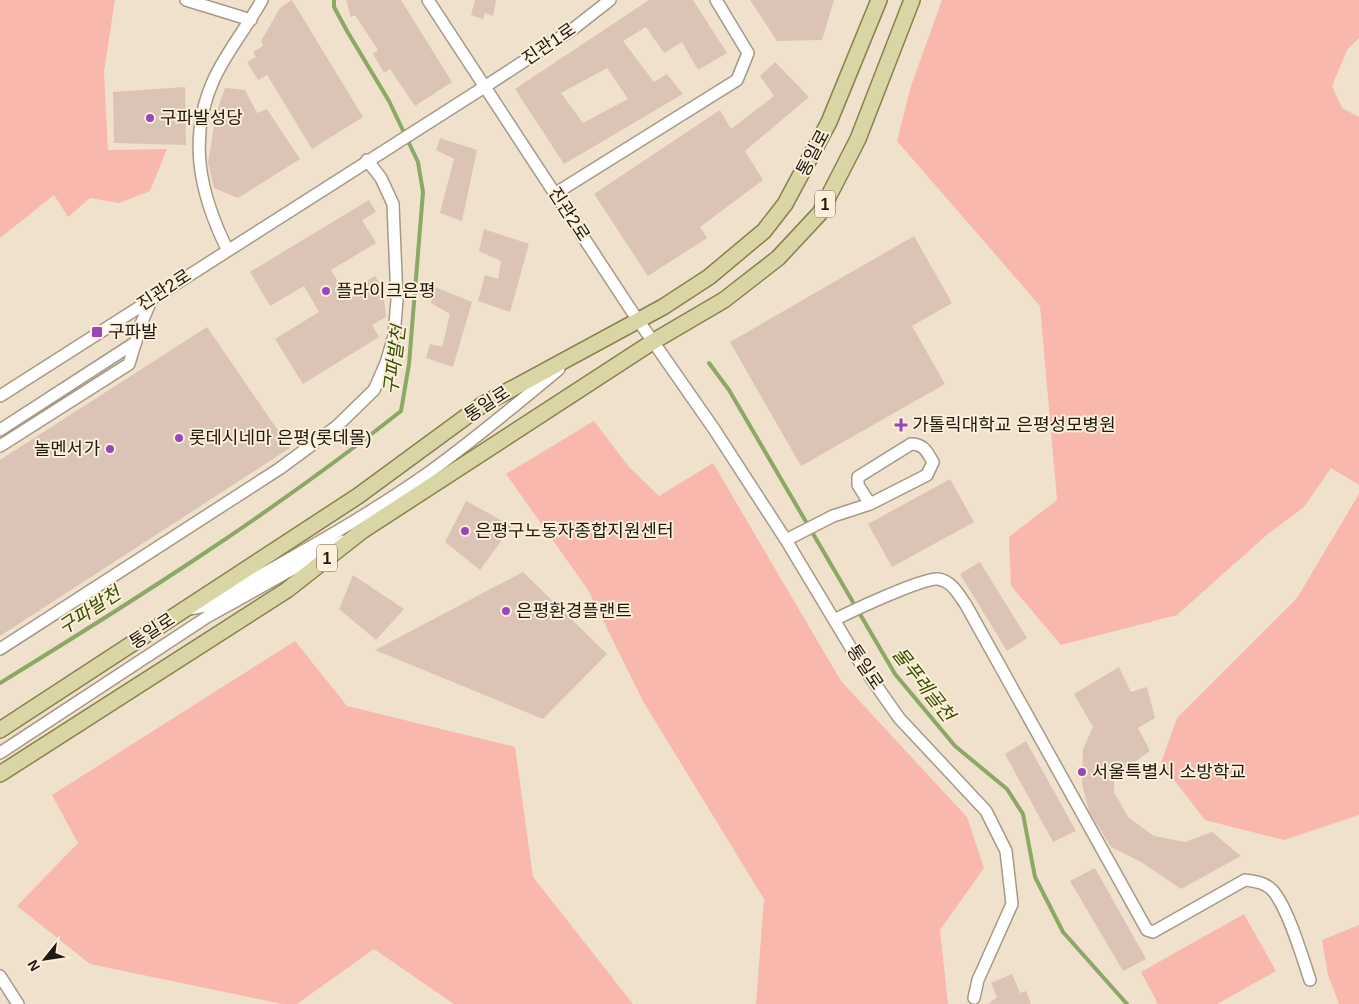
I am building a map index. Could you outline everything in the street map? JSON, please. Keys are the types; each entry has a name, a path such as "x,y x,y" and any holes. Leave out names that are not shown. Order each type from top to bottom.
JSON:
{"main road":[{"name":"통일로","path":"0,730 358,496 482,405 639,320 709,278 764,231 785,204 829,122 879,0"},
{"name":"통일로","path":"0,774 287,590 362,531 654,341 724,300 778,258 820,213 858,139 912,0"}],"street":[{"path":"186,0 251,20"},
{"path":"227,249 218,231 202,186 198,148 204,108 214,79 262,0"},
{"name":"진관2로","path":"428,0 654,341"},
{"name":"진관1로","path":"486,86 573,29 610,0"},
{"path":"556,192 737,80 748,53 716,0"},
{"name":"진관2로","path":"0,396 153,296 486,86"},
{"path":"0,649 279,469 314,441 336,427 374,390 386,363 394,336 397,300 393,204 380,178 367,160"},
{"path":"0,446 129,364 141,324 153,296"},
{"name":"통일로","path":"654,341 791,538 834,620 899,718 986,811 1006,851 1012,904 978,980 974,998"},
{"path":"0,430 136,342"},
{"path":"185,610 205,606 317,544 430,472 505,415 575,354"},
{"path":"791,538 833,516 870,504 926,475 932,462 926,448 918,444 911,444 858,477 858,484 870,504"},
{"path":"0,753 207,616 321,551 362,531"},
{"path":"834,620 921,583 938,579 954,588 966,605 1147,930 1153,932 1245,880 1254,881 1270,887 1277,896 1296,938 1310,980"},
{"path":"0,976 18,1004"}],"shaded area":[{"path":"0,0 115,0 104,71 108,150 167,149 150,191 119,203 90,198 68,217 54,195 0,238"},
{"path":"942,0 1359,0 1359,38 1347,50 1332,86 1342,108 1359,117 1359,485 1331,468 1304,507 1269,533 1177,615 1061,645 1011,586 1009,537 1057,500 1040,306 897,141 911,86"},
{"path":"594,421 629,467 659,496 713,463 841,681 967,817 984,868 940,930 948,1004 756,1004 764,899 644,703 588,590 506,474"},
{"path":"1359,494 1359,815 1284,840 1205,820 1161,763 1177,718 1297,598"},
{"path":"295,641 347,706 515,747 533,877 633,1004 454,1004 374,949 297,1004 283,1004 90,964 17,906 78,843 52,795"},
{"path":"1244,914 1276,971 1217,1004 1158,1004 1141,972"},
{"path":"1359,925 1359,1004 1339,1004 1328,975 1322,940"}],"building":[{"path":"292,0 363,117 312,149 267,75 258,80 247,62 256,57 253,52 263,46 261,41 280,8"},
{"path":"346,0 401,0 452,82 415,106 390,69 384,73 373,54 378,50 355,15 351,17"},
{"path":"475,0 496,0 493,16 485,13 483,19 471,15"},
{"path":"649,0 693,0 727,53 698,70 682,42 664,53 646,27 623,41 654,82 667,74 683,94 564,164 515,89","holes":["607,68 628,99 583,123 561,93"]},
{"path":"750,0 834,0 822,40 777,41"},
{"path":"775,62 809,97 745,151 763,180 700,227 707,238 648,276 594,194 720,110 731,129 774,96 760,76"},
{"name":"구파발성당","path":"185,87 186,145 114,143 113,92"},
{"path":"225,88 245,90 257,113 267,109 300,159 238,198 214,188 208,163 216,114"},
{"path":"440,138 477,150 462,221 440,213 454,159 436,150"},
{"name":"플라이크은평","path":"369,200 376,212 362,220 376,243 331,270 345,294 375,276 383,289 386,317 372,325 379,337 303,384 275,339 319,312 304,286 270,306 250,272"},
{"path":"484,229 529,244 510,312 478,301 485,275 498,279 501,261 479,251"},
{"path":"914,236 952,303 912,326 945,384 801,466 730,342"},
{"path":"435,287 472,302 453,367 426,358 430,344 442,347 450,314 431,303"},
{"path":"207,327 290,448 0,636 0,460"},
{"path":"950,479 974,522 892,567 868,524"},
{"path":"466,501 512,526 480,570 445,542"},
{"path":"980,562 1027,638 1007,651 960,574"},
{"name":"은평환경플랜트","path":"523,572 607,654 543,719 375,650"},
{"path":"353,575 404,609 376,640 339,609"},
{"path":"1119,667 1131,692 1147,687 1155,718 1138,728 1150,751 1114,777 1114,792 1128,817 1154,836 1185,842 1212,832 1241,856 1181,889 1141,862 1111,847 1089,811 1082,784 1083,749 1093,727 1074,694"},
{"path":"1026,741 1076,831 1053,842 1005,754"},
{"path":"1095,868 1146,959 1123,971 1070,881"},
{"path":"1012,974 1020,993 1026,991 1031,1004 988,1004 997,997 991,983"}],"waterway":[{"name":"구파발천","path":"0,683 205,553 304,484 401,411 409,364 423,192 418,162 389,101 334,7 334,0"},
{"name":"물푸레골천","path":"709,363 729,390 895,674 955,746 1007,789 1023,814 1035,877 1063,932 1127,1004"}],"place":[{"name":"구파발성당","path":"150,118"},
{"name":"플라이크은평","path":"326,291"},
{"name":"구파발","path":"97,332"},
{"name":"가톨릭대학교 은평성모병원","path":"901,425"},
{"name":"롯데시네마 은평(롯데몰)","path":"179,438"},
{"name":"놀멘서가","path":"110,449"},
{"name":"은평구노동자종합지원센터","path":"465,531"},
{"name":"은평환경플랜트","path":"506,611"},
{"name":"서울특별시 소방학교","path":"1082,772"}]}
